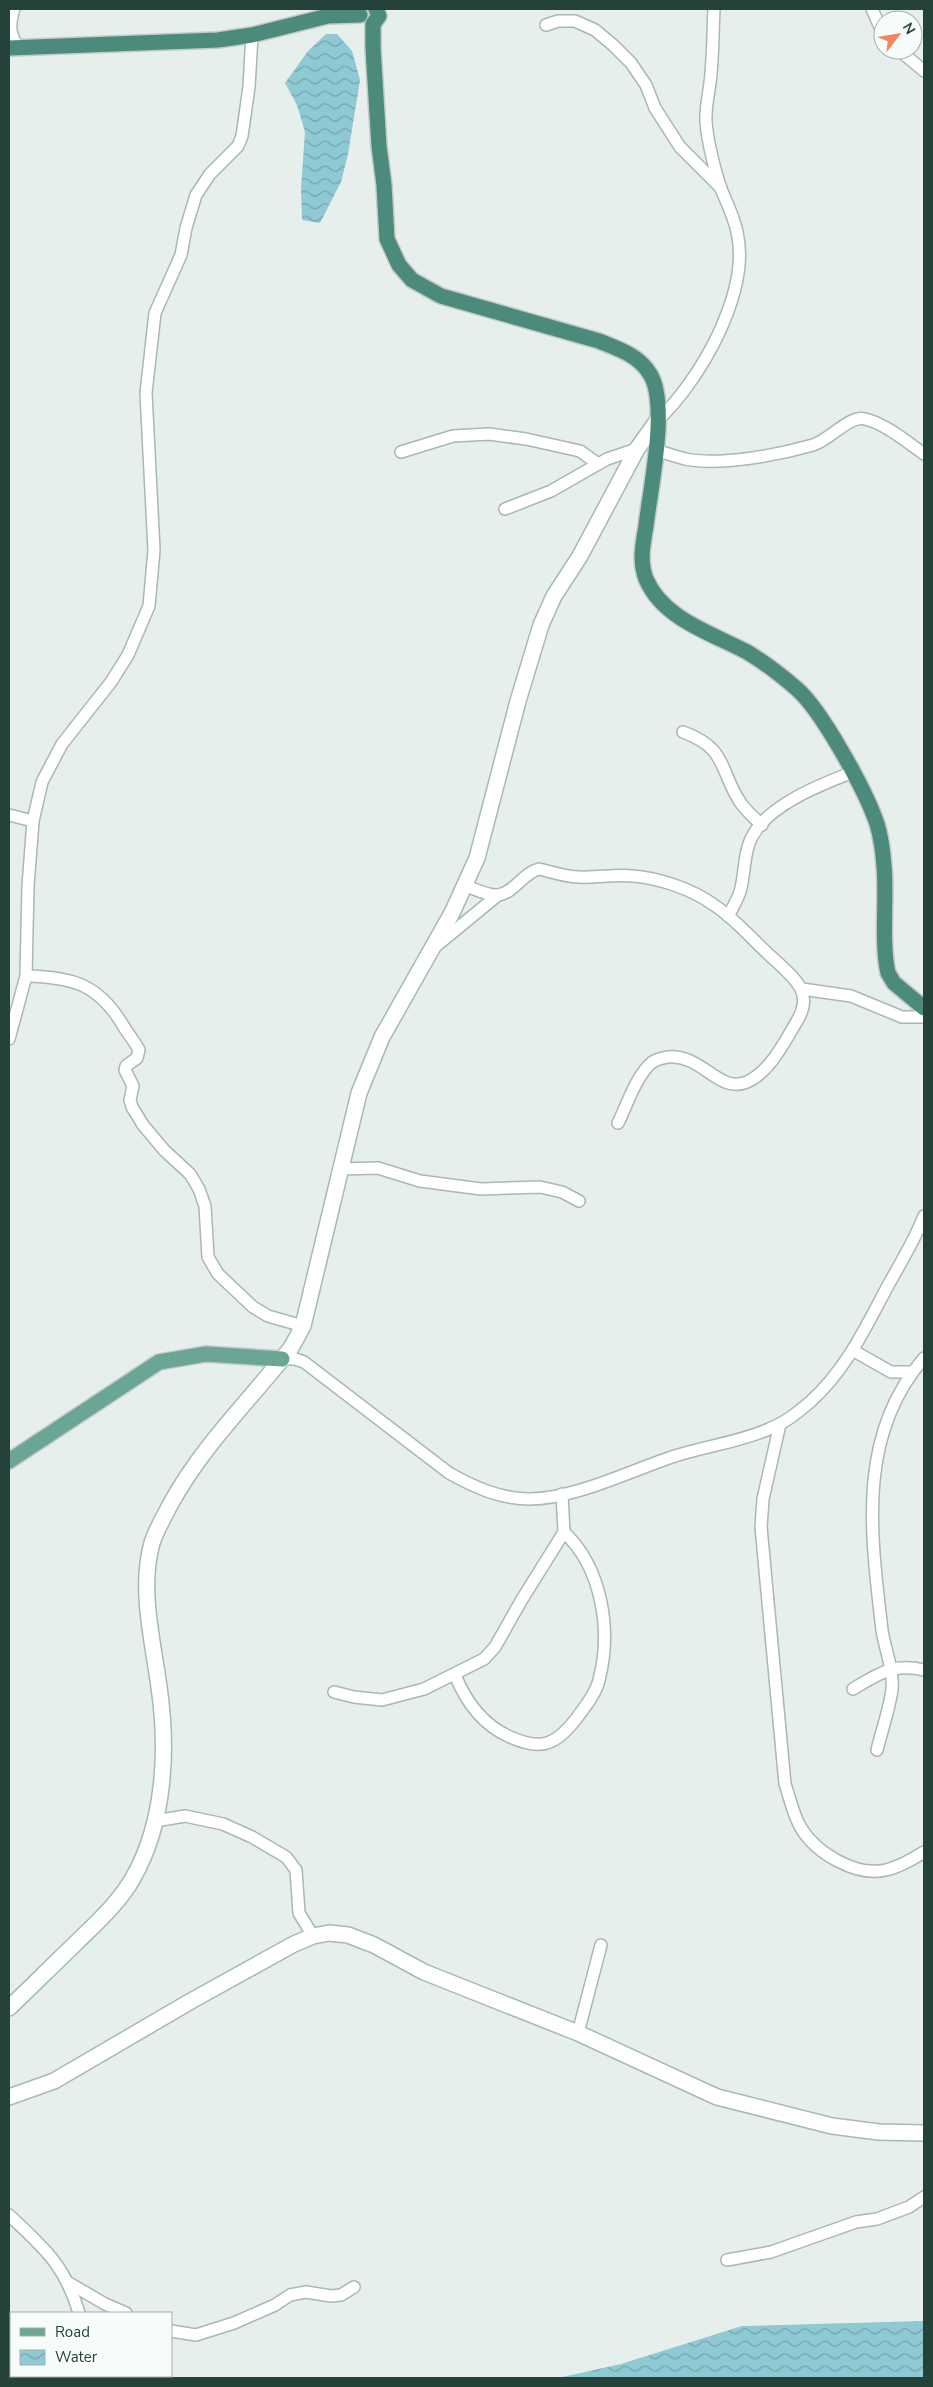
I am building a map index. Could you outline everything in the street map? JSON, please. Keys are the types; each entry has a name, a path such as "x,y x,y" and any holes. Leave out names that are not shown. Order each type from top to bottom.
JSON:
{"highway":[{"path":"14,48 218,40 252,35 329,12 372,13 379,146 384,185 387,239 399,265 412,280 441,296 590,339 624,351 639,360 650,374 658,396 656,450 642,560 646,580 652,591 668,609 679,617 749,654 797,689 811,704 853,772 878,828 884,866 888,973 894,983 924,1008"}],"main road":[{"path":"9,2008 111,1907 132,1879 146,1851 155,1821 161,1783 162,1706 147,1594 147,1566 158,1527 190,1471 291,1348 302,1326 359,1093 382,1038 466,886 477,858 518,701 541,625 554,596 580,556 637,449 657,421"},
{"path":"9,1460 159,1362 206,1354 282,1359"},
{"path":"9,2097 54,2081 191,2000 294,1944 313,1936 329,1933 348,1935 374,1944 424,1972 578,2033 717,2097 832,2126 879,2132 924,2132"}],"street":[{"path":"14,9 10,29 14,48"},
{"path":"657,421 680,397 704,362 723,326 732,298 737,269 738,242 735,225 711,156 706,122 711,75 714,9"},
{"path":"546,25 558,21 575,21 595,30 613,45 631,63 641,78 655,108 680,147 721,188"},
{"path":"9,1039 26,976 28,886 34,821 42,782 62,744 111,682 139,633 149,606 154,550 146,394 155,313 181,255 186,228 196,195 210,174 238,146 242,136 249,87 252,35"},
{"path":"911,60 924,71"},
{"path":"656,450 686,459 753,457 814,445 833,435 855,418 866,419 894,433 924,454"},
{"path":"401,452 453,436 489,434 526,439 580,451 598,464"},
{"path":"506,509 551,491 598,464 637,449"},
{"path":"683,732 712,748 718,754 740,803 762,825"},
{"path":"728,916 741,889 753,835 785,806 804,793 853,772"},
{"path":"9,815 34,821"},
{"path":"433,948 498,895 509,890 532,871 539,869 578,877 630,875 666,883 713,904 728,916 802,989 804,998 800,1016 772,1059 750,1081 741,1084 719,1080 701,1065 680,1056 657,1059 644,1071 618,1123"},
{"path":"466,886 498,895"},
{"path":"26,976 64,978 79,983 93,990 108,1004 138,1050 137,1058 125,1068 133,1086 130,1100 132,1107 164,1150 190,1174 203,1197 208,1257 212,1266 253,1307 268,1316 302,1326"},
{"path":"802,989 851,996 902,1017 915,1019 924,1017"},
{"path":"339,1169 378,1168 420,1181 480,1190 540,1187 562,1192 579,1201"},
{"path":"282,1359 296,1359 304,1362 448,1473 474,1487 514,1499 533,1500 562,1494 676,1456 750,1436 780,1424 811,1400 838,1372 854,1350 914,1241 924,1216"},
{"path":"854,1350 891,1372 903,1388"},
{"path":"878,1750 892,1690 891,1668 882,1633 872,1481 884,1424 894,1401 912,1372 924,1358"},
{"path":"891,1372 912,1372"},
{"path":"780,1424 763,1499 761,1527 785,1784 793,1808 800,1827 818,1850 835,1860 872,1870 886,1870 924,1852"},
{"path":"334,1692 354,1697 382,1700 424,1689 477,1664 495,1647 564,1532 562,1494"},
{"path":"455,1675 462,1693 476,1712 500,1732 515,1740 541,1746 549,1744 570,1727 599,1682 603,1648 601,1600 589,1565 564,1532"},
{"path":"853,1688 891,1668 902,1666 924,1670"},
{"path":"155,1821 185,1816 217,1823 252,1837 286,1857 296,1870 299,1913 313,1936"},
{"path":"578,2033 601,1945"},
{"path":"727,2260 771,2252 856,2222 877,2219 909,2207 924,2197"},
{"path":"9,2215 58,2264 69,2283 79,2312"},
{"path":"69,2283 105,2304 124,2312"},
{"path":"172,2331 196,2335 234,2324 275,2305 290,2295 306,2292 331,2296 341,2295 354,2287"}],"water":[{"path":"326,34 337,34 352,51 360,80 348,154 341,182 320,223 302,220 301,189 305,132 297,105 285,83 308,51"},
{"path":"924,2321 924,2378 558,2378 621,2364 742,2326"}]}
